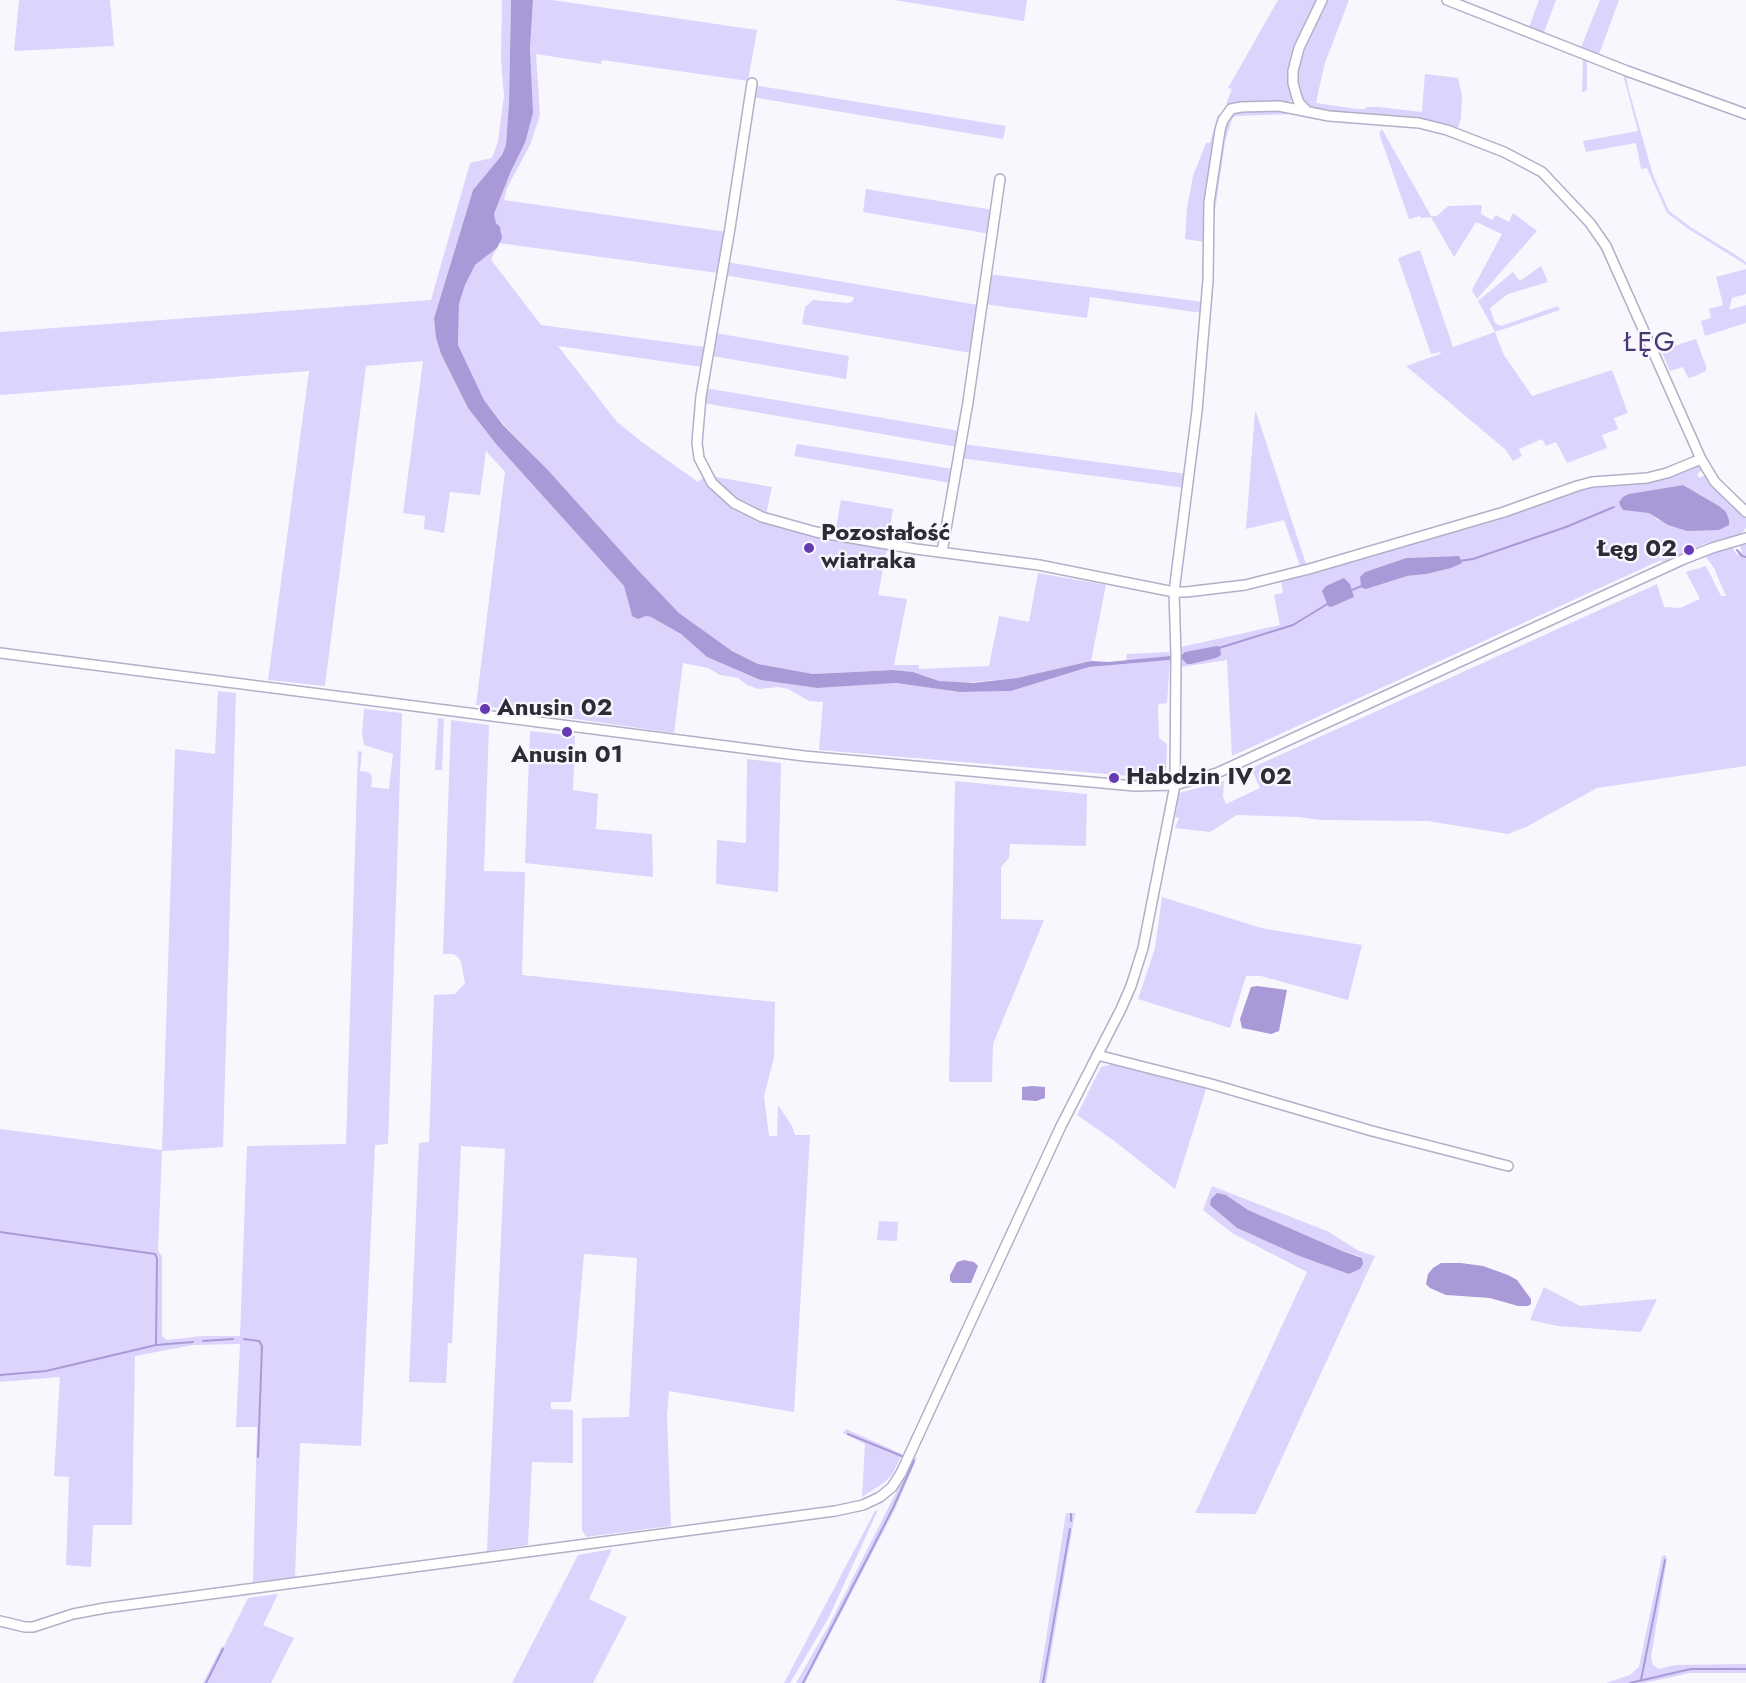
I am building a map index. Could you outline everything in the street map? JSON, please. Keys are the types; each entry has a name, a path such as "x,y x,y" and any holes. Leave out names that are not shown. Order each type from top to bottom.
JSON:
{"street":[{"path":"1308,111 1299,103 1293,83 1293,71 1299,48 1322,0"},
{"path":"1447,0 1627,71 1746,114"},
{"path":"752,83 701,396 697,435 699,458 712,483 742,508 762,517 816,532 1039,565 1174,592 1186,592 1245,585 1309,569 1504,512 1577,486 1592,482 1647,478 1701,459"},
{"path":"0,1621 33,1627 89,1610 823,1513 849,1509 880,1497 892,1487 901,1473 1030,1193 1121,1009 1138,968 1175,785 1174,592 1194,445 1208,280 1209,203 1220,130 1228,111 1236,107 1279,106 1350,119 1397,120 1435,126 1503,152 1542,172 1590,223 1606,246 1701,459 1715,482 1746,512"},
{"path":"942,552 968,402 1000,179"},
{"path":"0,653 804,756 1135,786 1175,785 1217,773 1684,559 1746,538"},
{"path":"1097,1055 1508,1166"}],"shaded area":[{"path":"19,0 110,0 114,46 14,51"},
{"path":"502,0 511,0 506,145 502,155 473,190 434,317 436,338 441,354 468,408 496,444 624,586 631,613 651,617 681,634 707,657 759,680 817,688 896,683 960,692 1011,691 1089,667 1170,660 1167,703 1159,704 1158,707 1159,738 1167,744 1166,779 819,750 823,702 809,701 788,689 778,687 759,689 747,685 738,678 720,675 708,668 683,663 674,733 476,705 505,472 486,451 480,495 450,492 444,533 424,529 425,516 403,513 423,361 366,366 325,686 268,680 309,371 0,395 0,332 431,300 470,163 492,158 498,142 504,95 501,61"},
{"path":"511,0 533,0 530,50 533,113 525,143 494,214 502,238 497,248 475,265 465,285 459,304 458,345 484,400 503,425 547,469 679,613 732,651 758,664 813,674 893,670 913,672 939,681 973,683 1017,678 1091,661 1108,662 1170,656 1170,660 1089,667 1011,691 960,692 896,683 817,688 760,680 707,657 681,634 651,617 638,619 632,616 624,586 496,444 468,408 441,354 436,338 434,318 473,190 502,155 506,145"},
{"path":"533,0 552,0 757,30 748,81 602,60 601,64 536,54 540,115 530,145 507,188 504,200 727,232 718,273 499,243 501,230 494,214 525,143"},
{"path":"894,0 1027,0 1024,21"},
{"path":"1278,0 1320,0 1303,32 1294,99 1285,104 1226,104 1232,89 1228,88"},
{"path":"1325,0 1349,0 1324,66 1316,103 1357,109 1378,107 1422,112 1425,74 1458,78 1462,96 1458,129 1433,121 1319,111 1301,101 1295,72 1300,50"},
{"path":"1539,0 1556,0 1543,35 1528,30"},
{"path":"1600,0 1619,0 1598,57 1580,50"},
{"path":"1583,56 1587,58 1587,90 1582,92"},
{"path":"1622,71 1626,73 1653,175 1669,211 1746,262 1746,265 1667,213 1647,168 1641,169 1636,143 1586,152 1583,141 1638,131"},
{"path":"753,85 1006,126 1003,139 752,97"},
{"path":"1266,108 1309,116 1311,118 1293,114 1235,116 1232,119 1225,142 1211,239 1210,215 1224,127 1229,113"},
{"path":"1218,115 1222,115 1205,242 1185,239 1187,208 1193,176 1206,143 1210,143"},
{"path":"1382,129 1431,216 1437,216 1448,206 1482,205 1481,214 1492,220 1496,215 1509,222 1513,213 1537,231 1477,299 1472,290 1502,234 1476,222 1454,257 1431,217 1421,218 1420,216 1409,219 1379,133"},
{"path":"866,189 993,210 990,234 863,212"},
{"path":"497,248 492,261 541,325 705,347 702,367 558,346 617,422 698,482 703,478 719,495 817,536 887,549 878,595 907,599 894,665 919,665 919,669 989,666 999,616 1029,622 1038,573 1106,585 1091,661 1017,678 965,683 939,681 913,672 893,670 813,674 758,664 732,651 679,613 504,425 484,400 458,345 459,304 475,265"},
{"path":"1420,250 1453,347 1495,332 1504,355 1532,396 1612,370 1628,413 1614,418 1618,429 1602,435 1607,448 1567,463 1556,442 1546,446 1542,439 1519,449 1522,456 1513,461 1506,450 1406,366 1441,352 1431,354 1398,258"},
{"path":"727,262 978,305 971,353 802,324 805,307 813,300 847,303 852,302 854,297 724,275"},
{"path":"1541,266 1548,282 1508,294 1490,308 1495,323 1501,326 1558,306 1560,310 1495,332 1478,301 1513,272 1520,281"},
{"path":"1746,269 1746,294 1732,298 1729,310 1746,305 1746,323 1705,336 1701,321 1711,318 1709,309 1723,305 1716,277"},
{"path":"988,274 1203,302 1202,313 1090,297 1087,318 983,304"},
{"path":"715,333 849,356 846,379 712,356"},
{"path":"1696,339 1706,371 1688,378 1683,367 1670,371 1661,350"},
{"path":"705,388 960,431 957,447 703,403"},
{"path":"1255,412 1306,564 1300,566 1284,520 1246,529"},
{"path":"797,444 953,469 950,483 794,456"},
{"path":"963,444 1187,474 1185,488 960,458"},
{"path":"1698,466 1702,469 1697,475 1700,478 1706,474 1718,490 1746,516 1746,528 1741,534 1704,544 1662,562 1661,560 1232,756 1227,660 1181,667 1181,647 1280,625 1274,595 1283,593 1281,579 1585,487","holes":["1683,485 1719,506 1729,525 1719,530 1658,520 1630,494","1458,556 1426,574 1391,580 1365,572 1406,558"]},
{"path":"711,476 772,487 766,515 745,506 725,492"},
{"path":"1683,485 1726,512 1729,525 1719,530 1687,531 1668,525 1649,513 1623,510 1619,502 1629,494"},
{"path":"841,500 893,509 888,538 836,529"},
{"path":"1746,544 1746,766 1597,788 1526,827 1508,834 1428,821 1321,820 1237,815 1210,832 1175,828 1179,818 1175,817 1179,793 1224,781 1223,797 1226,804 1260,788 1251,768 1657,584 1664,607 1680,608 1700,599 1686,572 1706,566 1721,596 1726,596 1714,568 1705,556 1732,547 1737,555 1742,552 1740,546"},
{"path":"1459,556 1462,563 1451,568 1407,576 1366,589 1361,585 1360,577 1365,572 1406,558"},
{"path":"1344,578 1350,584 1354,597 1331,607 1328,606 1322,591 1326,586"},
{"path":"1220,647 1221,655 1216,658 1191,664 1187,664 1182,659 1185,652"},
{"path":"1169,652 1170,656 1126,661 1127,654"},
{"path":"218,691 236,693 223,1147 162,1151 158,1251 162,1256 162,1336 167,1340 202,1336 240,1336 247,1146 346,1144 358,751 362,752 360,771 369,772 372,777 371,787 389,789 393,754 364,745 362,734 364,709 402,713 388,1144 375,1145 361,1446 300,1443 295,1577 253,1582 257,1427 236,1427 240,1344 193,1345 135,1356 132,1525 93,1525 91,1567 66,1565 69,1477 54,1476 60,1377 0,1382 0,1129 162,1150 175,749 215,754"},
{"path":"438,718 444,719 442,770 435,770"},
{"path":"451,720 489,725 484,871 525,872 522,975 775,1002 774,1058 764,1096 769,1136 777,1136 778,1105 792,1126 795,1135 810,1135 794,1412 669,1391 667,1415 671,1526 586,1537 582,1530 582,1418 629,1417 637,1258 584,1254 571,1402 551,1402 551,1409 573,1410 573,1463 532,1462 528,1545 487,1551 505,1149 461,1146 452,1343 448,1343 446,1383 409,1382 419,1143 429,1142 434,995 455,994 465,983 461,962 457,956 443,954"},
{"path":"530,731 575,736 573,790 598,794 596,829 652,834 653,877 525,863"},
{"path":"747,759 781,763 778,892 716,884 717,840 746,843"},
{"path":"955,781 1087,794 1086,846 1010,844 1009,858 1001,867 1001,919 1044,920 993,1044 992,1082 949,1082"},
{"path":"1162,897 1261,928 1362,945 1348,1000 1261,976 1246,976 1230,1028 1138,999 1155,948"},
{"path":"1251,987 1287,990 1279,1031 1271,1034 1242,1028 1240,1019"},
{"path":"1121,1064 1207,1086 1175,1189 1077,1115 1101,1067"},
{"path":"1022,1087 1045,1087 1045,1098 1036,1101 1022,1100"},
{"path":"1212,1186 1327,1231 1359,1251 1375,1256 1256,1514 1195,1513 1307,1272 1232,1233 1203,1210","holes":["1226,1195 1248,1210 1342,1251 1362,1257 1297,1255 1237,1228"]},
{"path":"1217,1193 1226,1195 1248,1210 1362,1258 1363,1264 1360,1269 1349,1274 1297,1255 1237,1228 1210,1205 1211,1199"},
{"path":"879,1221 898,1222 897,1241 877,1240"},
{"path":"964,1260 974,1262 978,1266 971,1283 953,1283 950,1281 950,1275 957,1262"},
{"path":"1441,1263 1483,1266 1508,1275 1517,1280 1531,1299 1531,1304 1518,1306 1490,1298 1446,1295 1430,1288 1426,1284 1428,1274"},
{"path":"1544,1287 1580,1306 1657,1299 1641,1332 1558,1326 1530,1320"},
{"path":"846,1429 902,1454 893,1473 885,1482 862,1497 865,1444 843,1433"},
{"path":"914,1457 917,1458 895,1509 805,1683 796,1683 828,1627"},
{"path":"878,1510 829,1617 790,1683 784,1683 875,1511"},
{"path":"1066,1513 1075,1513 1046,1683 1039,1683"},
{"path":"612,1549 589,1599 627,1617 593,1683 512,1683 578,1555"},
{"path":"1665,1555 1667,1558 1651,1658 1653,1665 1659,1669 1675,1665 1746,1664 1746,1673 1690,1673 1644,1683 1606,1683 1630,1675 1639,1667 1662,1556"},
{"path":"278,1594 263,1625 294,1638 271,1683 203,1683 248,1598"}],"waterway":[{"path":"1459,561 1473,559 1566,527 1614,507"},
{"path":"1737,550 1746,557"},
{"path":"1352,590 1364,585"},
{"path":"1219,648 1293,625 1329,603"},
{"path":"0,1232 155,1254 157,1258 156,1345"},
{"path":"203,1341 233,1339"},
{"path":"244,1339 259,1341 262,1346 258,1457"},
{"path":"0,1375 46,1371 156,1345 193,1342"},
{"path":"848,1434 904,1457"},
{"path":"803,1683 893,1508 914,1461"},
{"path":"1071,1514 1071,1521"},
{"path":"1043,1683 1070,1529"},
{"path":"1641,1680 1665,1560"},
{"path":"206,1683 223,1649"},
{"path":"1630,1683 1691,1669 1746,1669"}],"place":[{"name":"Pozostałość wiatraka","path":"809,548"},
{"name":"Łęg 02","path":"1689,550"},
{"name":"Anusin 02","path":"485,709"},
{"name":"Anusin 01","path":"567,732"},
{"name":"Habdzin IV 02","path":"1114,778"}],"district":[{"name":"ŁĘG","path":"1650,344"}]}
